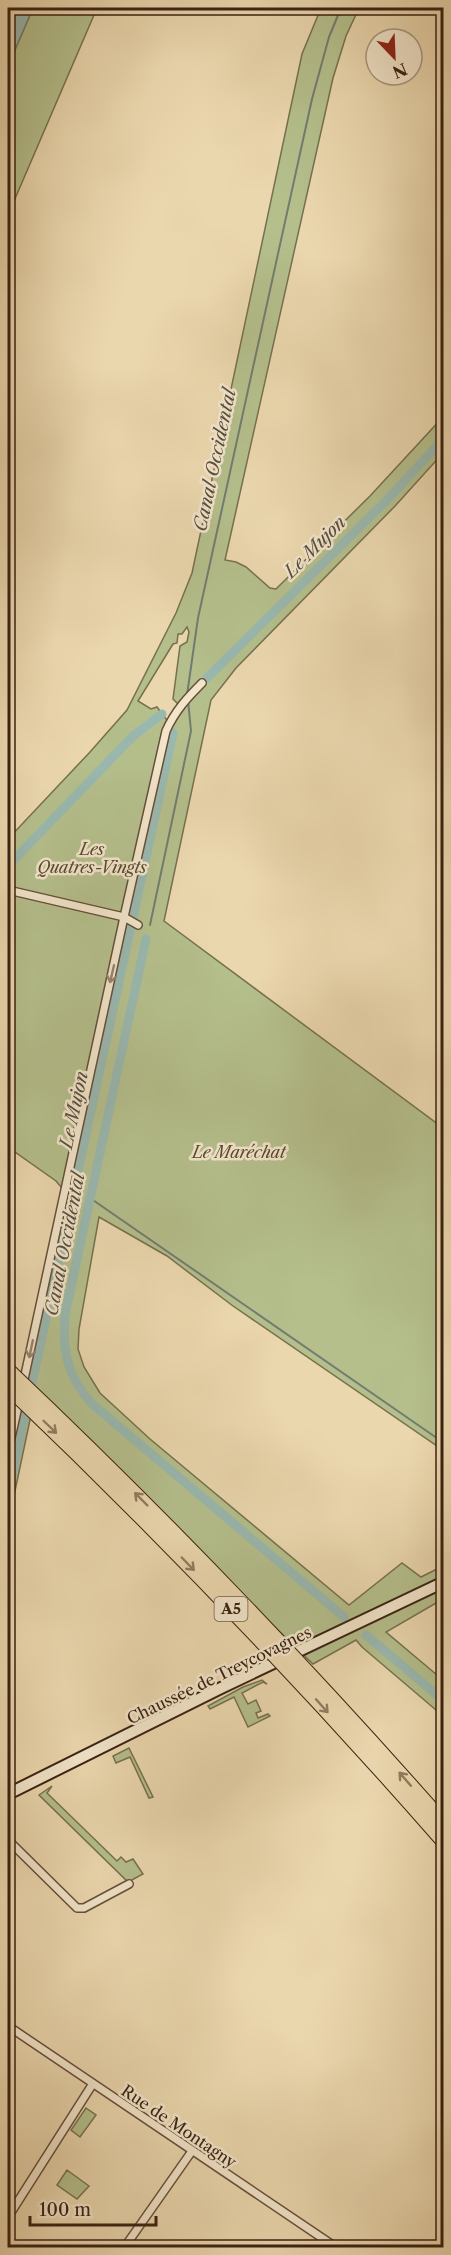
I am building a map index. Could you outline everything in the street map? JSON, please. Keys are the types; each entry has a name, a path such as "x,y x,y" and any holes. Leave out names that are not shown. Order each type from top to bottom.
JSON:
{"highway":[{"name":"A5","path":"8,1370 116,1474 236,1595 358,1726 444,1823"},
{"name":"A5","path":"8,1387 231,1609 336,1721 444,1842"}],"main road":[{"name":"Chaussée de Treycovagnes","path":"8,1794 221,1688 444,1582"}],"street":[{"path":"8,1451 162,749 173,714 202,683"},
{"path":"8,890 124,917 138,925"},
{"path":"8,1840 77,1908 84,1908 129,1884"},
{"name":"Rue de Montagny","path":"8,2026 333,2247"},
{"path":"8,2217 92,2085"},
{"path":"124,2247 192,2151"}],"green space":[{"path":"33,8 97,8 8,215 8,66"},
{"path":"321,8 359,8 346,36 333,78 225,560 246,567 270,588 276,589 370,496 443,417 443,453 396,505 236,668 211,700 164,921 443,1128 443,1450 233,1306 167,1256 99,1217 79,1329 78,1349 84,1367 100,1393 150,1439 349,1605 402,1563 421,1577 443,1566 443,1599 386,1632 443,1680 443,1716 356,1640 313,1664 35,1396 8,1524 8,1451 27,1385 62,1188 56,1181 8,1147 8,839 127,710 176,613 192,573 302,54","holes":["187,627 189,632 187,642 180,646 173,699 180,706 169,723 157,707 151,709 138,701 173,644 177,643 178,634 182,634"]},
{"path":"262,1680 267,1684 263,1682 242,1693 248,1704 256,1700 261,1711 256,1713 258,1718 268,1714 270,1716 248,1727 234,1697 210,1709 208,1706 243,1687"},
{"path":"129,1748 153,1797 149,1798 130,1757 116,1763 113,1756"},
{"path":"52,1786 47,1793 117,1861 121,1857 126,1862 133,1859 143,1874 128,1882 39,1795"},
{"path":"86,2108 96,2115 80,2137 71,2130"},
{"path":"67,2170 89,2186 77,2199 57,2185"}],"water":[{"path":"13,8 33,8 8,66 8,19"}],"waterway":[{"name":"Canal Occidental","path":"187,695 198,618 312,99 329,37 341,8"},
{"name":"Le Mujon","path":"207,678 387,500 444,438"},
{"name":"Canal Occidental","path":"150,925 191,731 188,700"},
{"path":"8,866 133,736 162,714"},
{"name":"Le Mujon","path":"8,1494 173,733"},
{"name":"Canal Occidental","path":"146,939 65,1315 64,1340 68,1362 76,1382 91,1403 344,1617"},
{"path":"90,1198 444,1443"},
{"name":"Canal Occidental","path":"366,1635 444,1701"}],"park label":[{"name":"Les Quatres-Vingts","path":"92,858"},
{"name":"Le Maréchat","path":"239,1152"}]}
